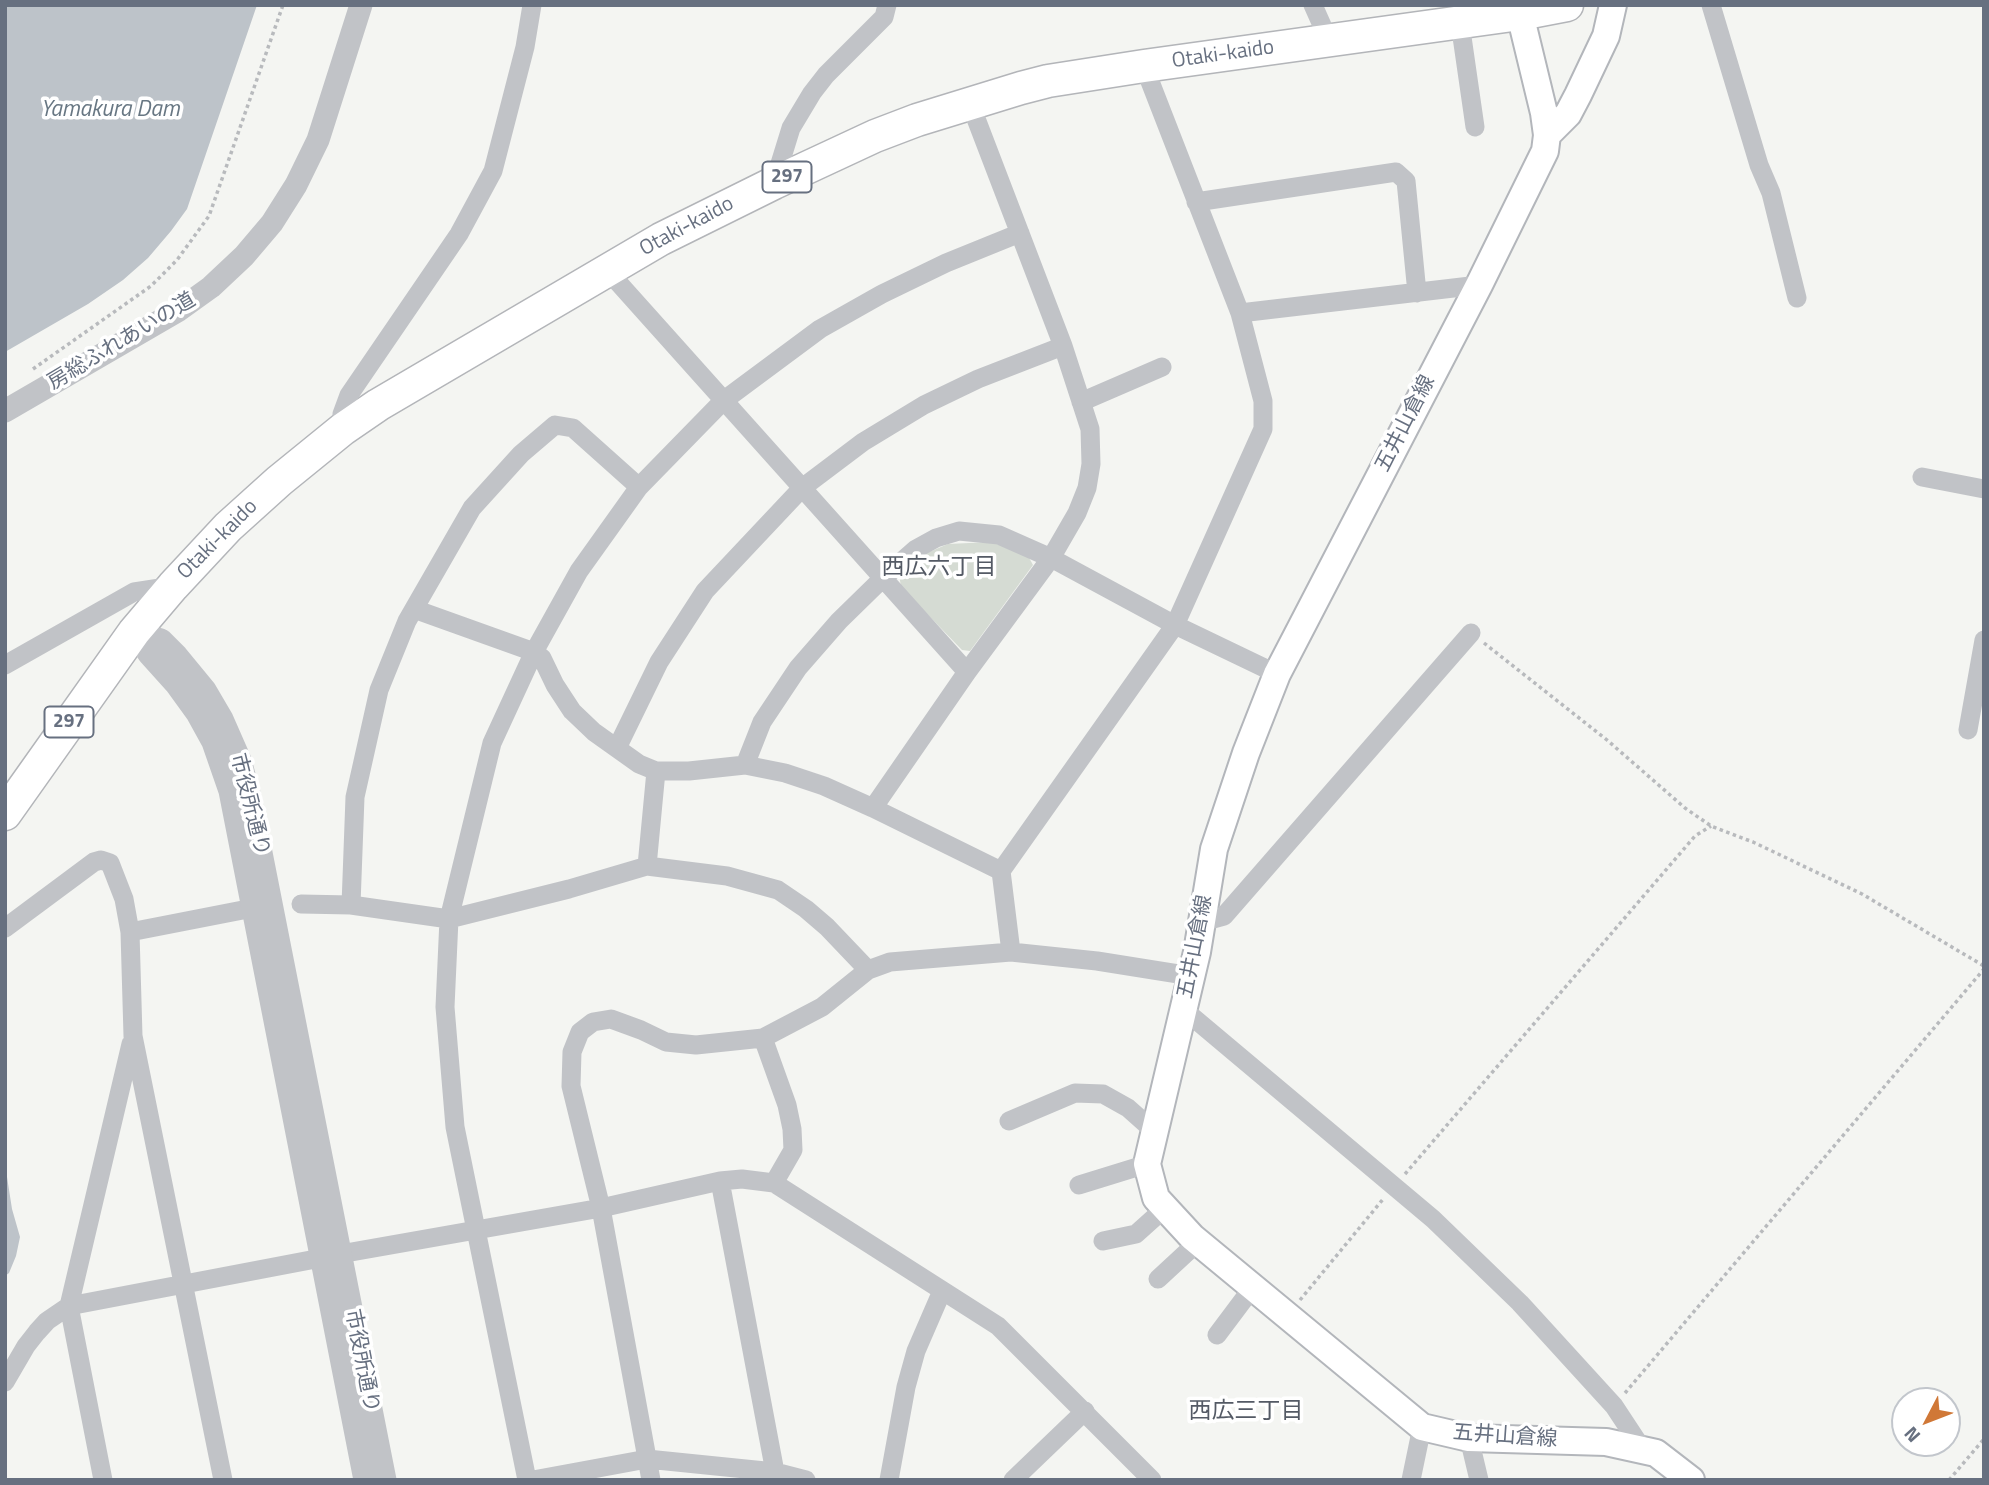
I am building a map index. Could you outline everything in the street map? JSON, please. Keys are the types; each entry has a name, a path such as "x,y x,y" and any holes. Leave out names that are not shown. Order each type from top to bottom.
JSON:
{"highway":[{"name":"Otaki-kaido","path":"5,814 134,632 228,527 279,481 343,429 413,383 661,239 875,136 970,103 1048,81 1460,23 1519,10 1567,5"}],"main road":[{"name":"五井山倉線","path":"1547,135 1568,114 1578,95 1606,36 1613,5"},
{"name":"五井山倉線","path":"1519,10 1547,135 1545,151 1538,170 1277,674 1245,753 1214,849 1191,976 1147,1164 1156,1198 1198,1242 1422,1427 1469,1438 1606,1442 1656,1453 1691,1480"}],"street":[{"name":"房総ふれあいの道","path":"5,411 179,310 211,287 244,256 272,223 296,185 318,140 361,5"},
{"path":"343,429 342,414 349,395 459,234 493,170 525,47 532,5"},
{"path":"775,183 791,128 812,93 826,75 884,17 887,5"},
{"path":"1312,5 1329,41"},
{"path":"1712,5 1759,165 1771,193 1797,298"},
{"path":"1460,23 1475,127"},
{"path":"1011,951 1000,871 1175,625 1263,429 1263,401 1240,313 1144,66"},
{"path":"873,808 967,671 1051,558 1077,513 1087,488 1091,464 1090,429 1063,346 970,103"},
{"path":"1196,202 1396,172 1406,181 1417,293"},
{"path":"527,1480 475,1232 454,1114 445,1007 449,919 492,743 534,652 579,571 639,487 723,401 820,329 924,274 1020,233"},
{"path":"607,270 967,671"},
{"path":"1240,313 1479,285"},
{"path":"617,748 659,662 705,592 802,488 863,442 924,405 978,379 1063,346"},
{"path":"1081,402 1162,367"},
{"path":"351,905 355,797 379,690 414,609 472,508 521,454 555,425 572,428 639,487"},
{"path":"1923,477 1984,489"},
{"path":"746,765 762,722 798,668 839,621 916,549 936,538 959,531 999,535 1051,558 1175,625 1277,674"},
{"path":"5,665 134,592 173,586"},
{"path":"414,609 534,652 542,658 572,711 594,732 639,764 656,771 689,771 746,765 785,774 824,786 873,808 1000,871"},
{"name":"市役所通り","path":"134,632 197,713 213,742 230,792 253,908 331,1256 385,1480"},
{"name":"市役所通り","path":"134,632 161,640 177,656 222,719 240,760 250,797 331,1256 365,1480"},
{"path":"1202,922 1224,916 1471,633"},
{"path":"1968,730 1984,639"},
{"path":"647,866 656,771"},
{"path":"5,928 94,862 101,860 110,863 124,899 131,932 133,1036 223,1480"},
{"path":"301,904 351,905 449,919 647,866 727,876 778,890 827,927 868,970"},
{"path":"131,932 253,908"},
{"path":"651,1480 601,1208 571,1086 572,1052 579,1032 593,1023 611,1019 666,1042 696,1045 763,1038 822,1007 868,970 890,962 1011,951 1191,976"},
{"path":"1183,1009 1433,1219 1520,1303 1614,1406 1643,1450"},
{"path":"103,1480 69,1306 133,1036"},
{"path":"763,1038 787,1105 792,1129 793,1150 774,1183"},
{"path":"1009,1121 1075,1093 1103,1094 1128,1108 1154,1132"},
{"path":"1079,1185 1147,1164"},
{"path":"5,1382 37,1332 47,1321 69,1306 331,1256 475,1232 601,1208 720,1181 742,1179 774,1183 998,1326 1152,1480"},
{"path":"720,1181 775,1472"},
{"path":"1103,1241 1136,1234 1165,1208"},
{"path":"1158,1279 1198,1242"},
{"path":"1217,1335 1253,1287"},
{"path":"889,1480 913,1363 942,1291"},
{"path":"1013,1480 1085,1411"},
{"path":"1411,1480 1422,1427"},
{"path":"1469,1438 1479,1480"},
{"path":"533,1480 646,1459 775,1472 806,1480"}],"path":[{"path":"31,371 151,286 177,260 209,216 283,5"},
{"path":"1471,633 1607,740 1685,807 1711,825 1862,894 1984,968 1614,1406"},
{"path":"1287,1316 1394,1186 1695,836 1711,825"},
{"path":"1949,1480 1984,1438"}],"shaded area":[{"path":"991,542 1027,554 1033,565 970,651 962,650 901,587 899,574 915,558 948,544"}],"water":[{"name":"Yamakura Dam","path":"5,5 257,5 187,209 148,258 123,280 88,304 5,352"},
{"path":"5,1164 12,1209 20,1237 16,1256 5,1276"}],"district":[{"name":"西広六丁目","path":"939,568"},
{"name":"西広三丁目","path":"1246,1412"}]}
